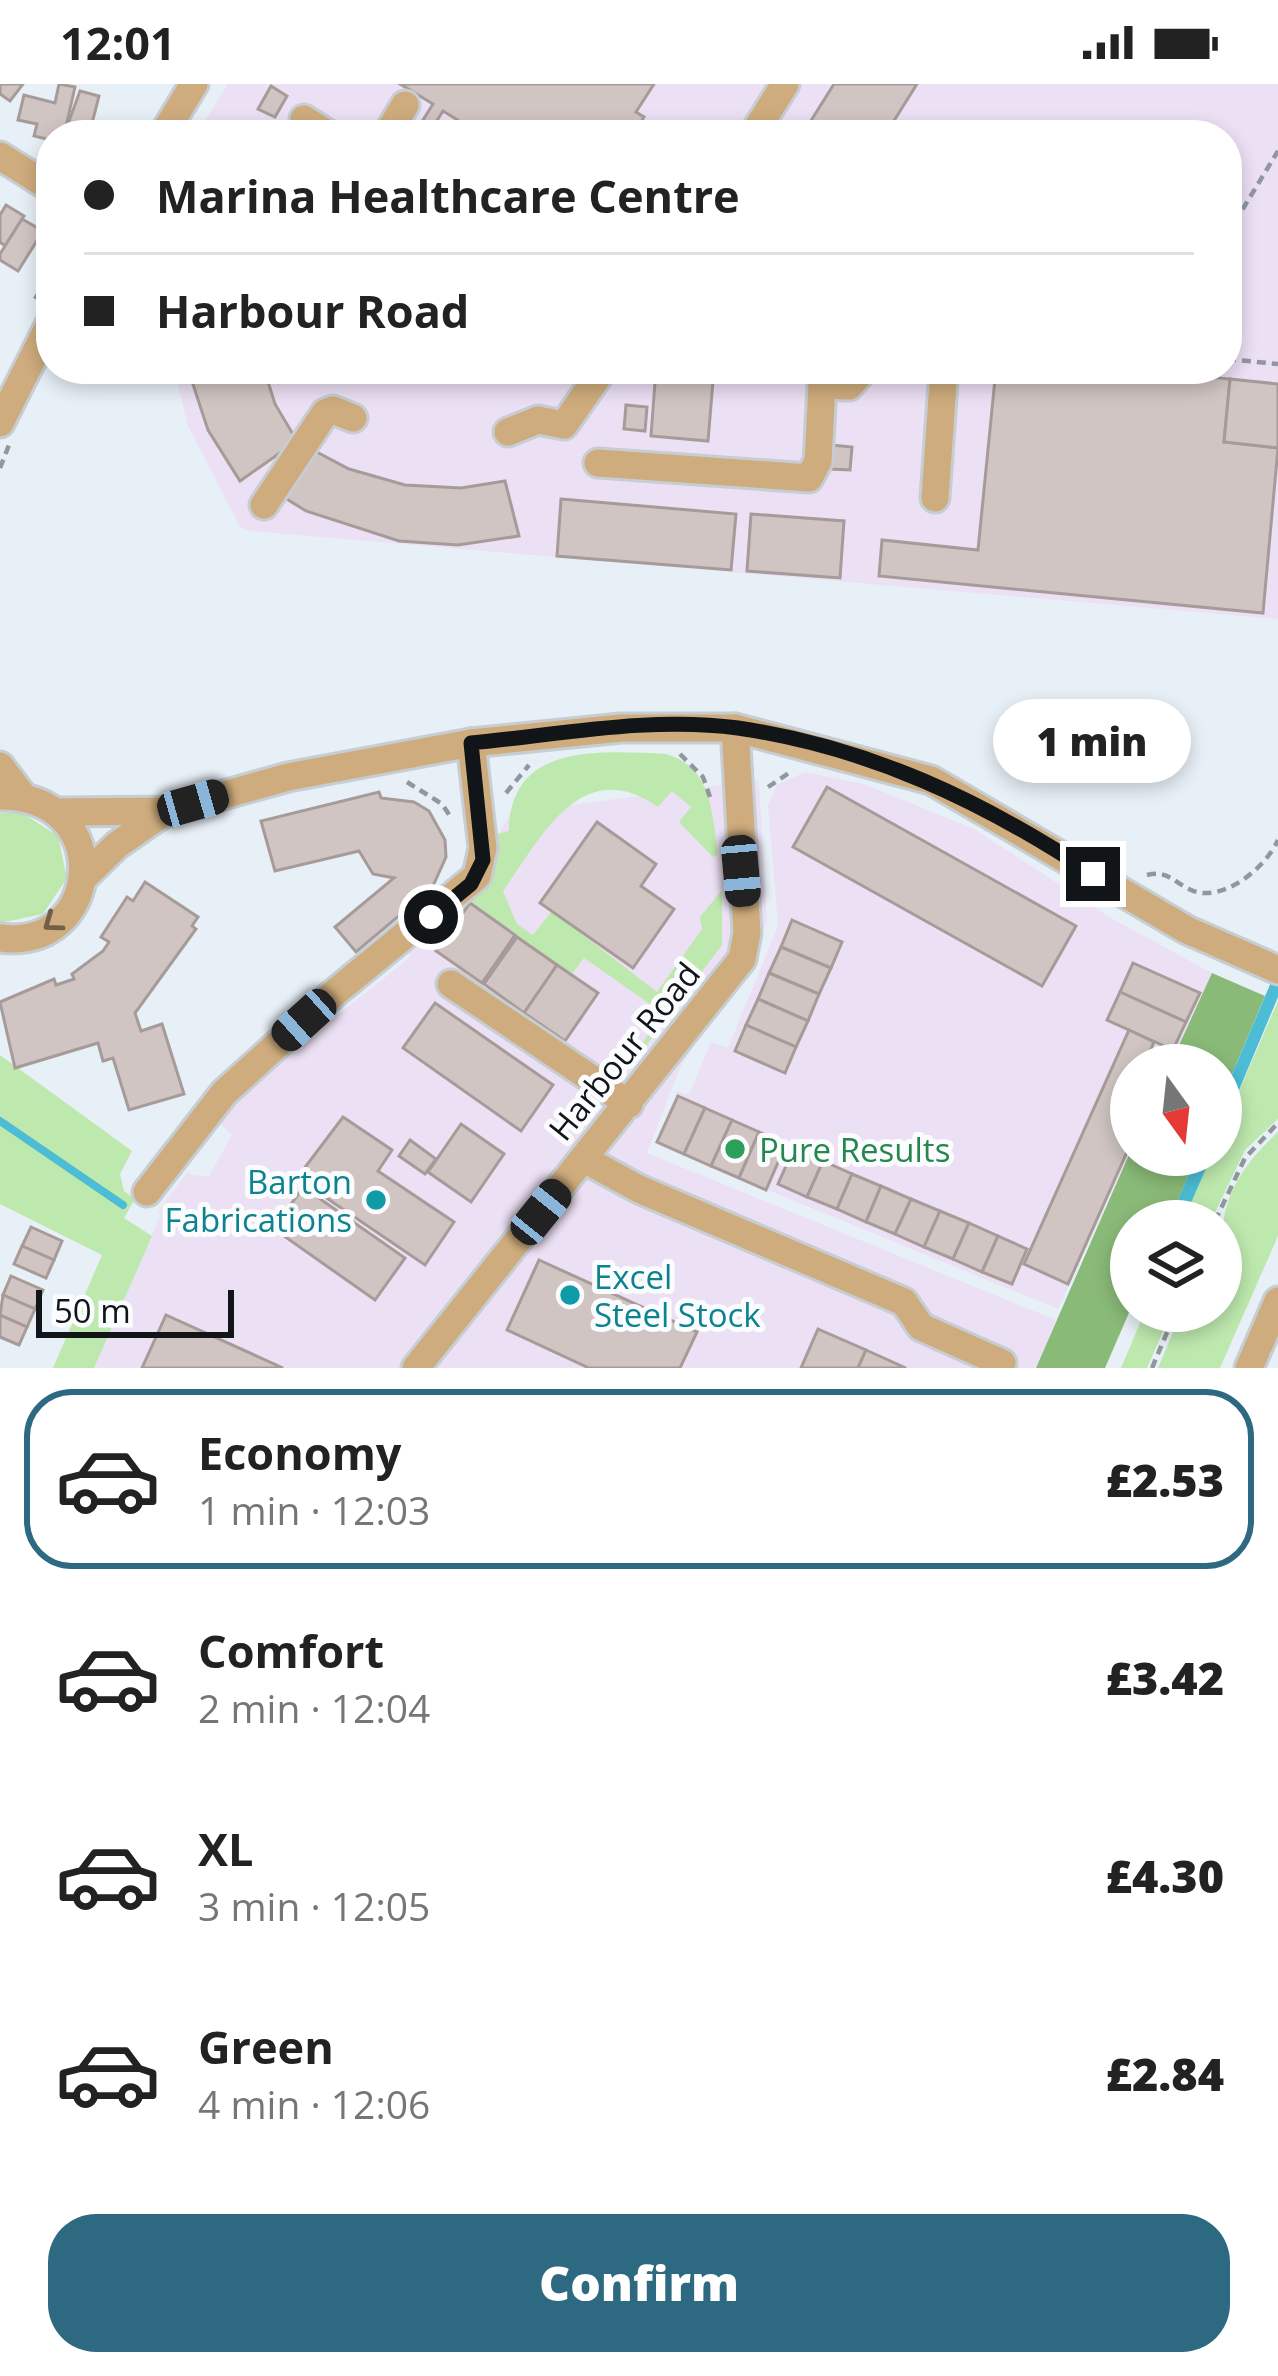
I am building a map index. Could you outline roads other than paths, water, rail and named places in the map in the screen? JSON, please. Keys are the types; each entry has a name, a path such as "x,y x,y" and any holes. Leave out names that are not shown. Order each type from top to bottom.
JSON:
{"street":[{"path":"172,120 194,84"},
{"path":"762,120 785,84"},
{"path":"396,120 405,105"},
{"path":"0,156 36,179"},
{"path":"0,423 36,352"},
{"path":"508,431 538,420 564,425 593,384"},
{"path":"598,463 809,478 818,461 822,385 851,384"},
{"path":"935,498 943,384"},
{"path":"264,505 323,415 333,410 353,418"},
{"path":"0,766 11,796 59,812 166,811 288,777 471,743 621,728 735,728 931,780 1135,911 1278,970"},
{"name":"Harbour Road","path":"416,1368 742,959 747,933 735,728"},
{"path":"147,1192 211,1107 300,1012 471,884 483,860 471,743"},
{"path":"4,941 32,937 66,915 83,878 117,845 166,811"},
{"path":"59,812 83,854 83,878"},
{"path":"451,984 628,1104"},
{"path":"584,1159 639,1189 904,1302 921,1327 1002,1363"},
{"path":"1250,1368 1278,1301"}],"water":[{"path":"1278,966 1278,997 1242,1083 1242,1051"},
{"path":"1188,1176 1203,1176 1192,1200 1178,1200"}],"waterway":[{"path":"0,1121 123,1205"}],"place":[{"name":"Pure Results","path":"735,1149"},
{"name":"Barton Fabrications","path":"376,1200"},
{"name":"Excel Steel Stock","path":"570,1295"}]}
